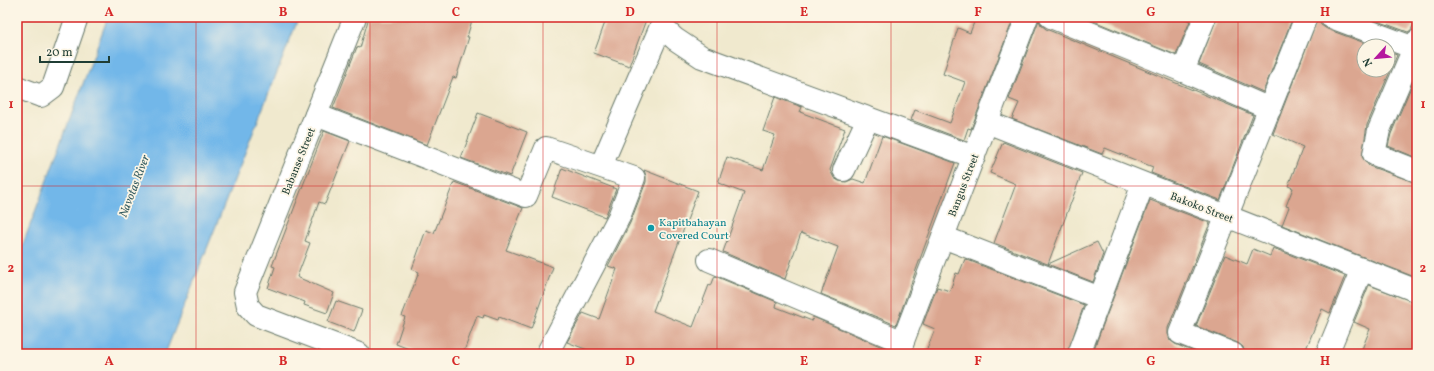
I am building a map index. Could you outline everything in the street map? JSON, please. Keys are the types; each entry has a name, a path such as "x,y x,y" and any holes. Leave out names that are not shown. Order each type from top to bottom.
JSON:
{"street":[{"path":"17,88 41,96 53,87 77,17"},
{"name":"Babanse Street","path":"354,17 245,292 248,306 256,315 359,354"},
{"name":"Bangus Street","path":"901,348 1027,17"},
{"path":"1051,17 1183,71 1270,109"},
{"path":"1183,71 1205,17"},
{"path":"1233,354 1180,332 1306,17"},
{"path":"1331,17 1416,46 1379,130 1374,154 1417,171"},
{"path":"601,166 664,22"},
{"path":"664,22 675,39 702,57 974,157"},
{"path":"316,115 526,196 546,148 634,178 619,218 547,354"},
{"path":"844,170 868,118"},
{"name":"Bakoko Street","path":"987,122 1417,291"},
{"path":"1079,354 1143,184"},
{"path":"943,237 1100,298"},
{"path":"708,260 901,348"},
{"path":"1327,354 1362,269"}],"water":[{"name":"Navotas River","path":"108,17 299,17 165,354 17,354 17,260"}],"building":[{"path":"369,17 473,17 467,37 469,37 456,78 453,77 427,145 333,108 357,47 360,48"},
{"path":"607,17 647,17 629,66 594,53"},
{"path":"976,17 1014,17 971,129 968,128 964,140 911,120 915,110 950,123 965,82 943,74 958,28 970,33"},
{"path":"1084,17 1181,17 1190,21 1176,55"},
{"path":"1217,17 1293,17 1263,92 1199,64"},
{"path":"1318,17 1321,25 1327,29 1356,40 1356,78 1387,78 1367,125 1362,157 1369,166 1417,183 1417,278 1282,225 1289,207 1286,206 1293,188 1288,186 1303,147 1273,134"},
{"path":"1367,17 1417,17 1411,30 1408,32"},
{"path":"1039,20 1041,25 1046,29 1253,115 1220,200 1151,173 1153,167 1105,148 1102,154 1012,119 1019,103 1009,99"},
{"path":"1417,73 1417,158 1388,146 1391,134"},
{"path":"775,97 802,107 800,112 845,129 830,170 834,178 839,181 846,182 853,179 865,183 882,136 955,163 896,325 821,294 838,247 801,233 785,279 723,252 744,193 718,183 727,157 763,170 775,135 763,131"},
{"path":"478,113 527,132 510,176 461,158"},
{"path":"324,131 350,141 325,204 319,202 305,241 310,243 297,277 334,293 327,313 304,305 305,302 268,288 275,267 272,266"},
{"path":"1003,142 1082,173 1048,264 1097,242 1103,254 1093,282 994,243 1016,184 990,173"},
{"path":"562,168 616,189 605,217 552,197"},
{"path":"644,170 698,191 653,311 693,327 709,285 711,286 715,276 777,302 776,307 812,321 813,317 887,349 886,354 598,354 567,342 583,313 599,319 617,269 608,266 630,223 646,182"},
{"path":"454,182 523,208 506,250 553,267 531,329 499,317 498,320 484,315 483,318 477,316 463,354 422,354 396,344 405,317 402,316 419,272 412,269 426,230 434,233"},
{"path":"1150,200 1210,223 1168,328 1170,340 1175,344 1199,354 1092,354"},
{"path":"1273,248 1345,276 1330,313 1322,309 1304,354 1245,354 1243,347 1238,343 1196,326 1225,255 1247,264 1253,249 1270,256"},
{"path":"965,259 1084,305 1067,354 925,354 935,329 923,324 937,287 950,291 956,273 959,274"},
{"path":"1369,285 1417,303 1417,354 1360,354 1370,329 1354,322"},
{"path":"336,301 362,310 354,332 328,322"}],"place":[{"name":"Kapitbahayan Covered Court","path":"651,228"}]}
